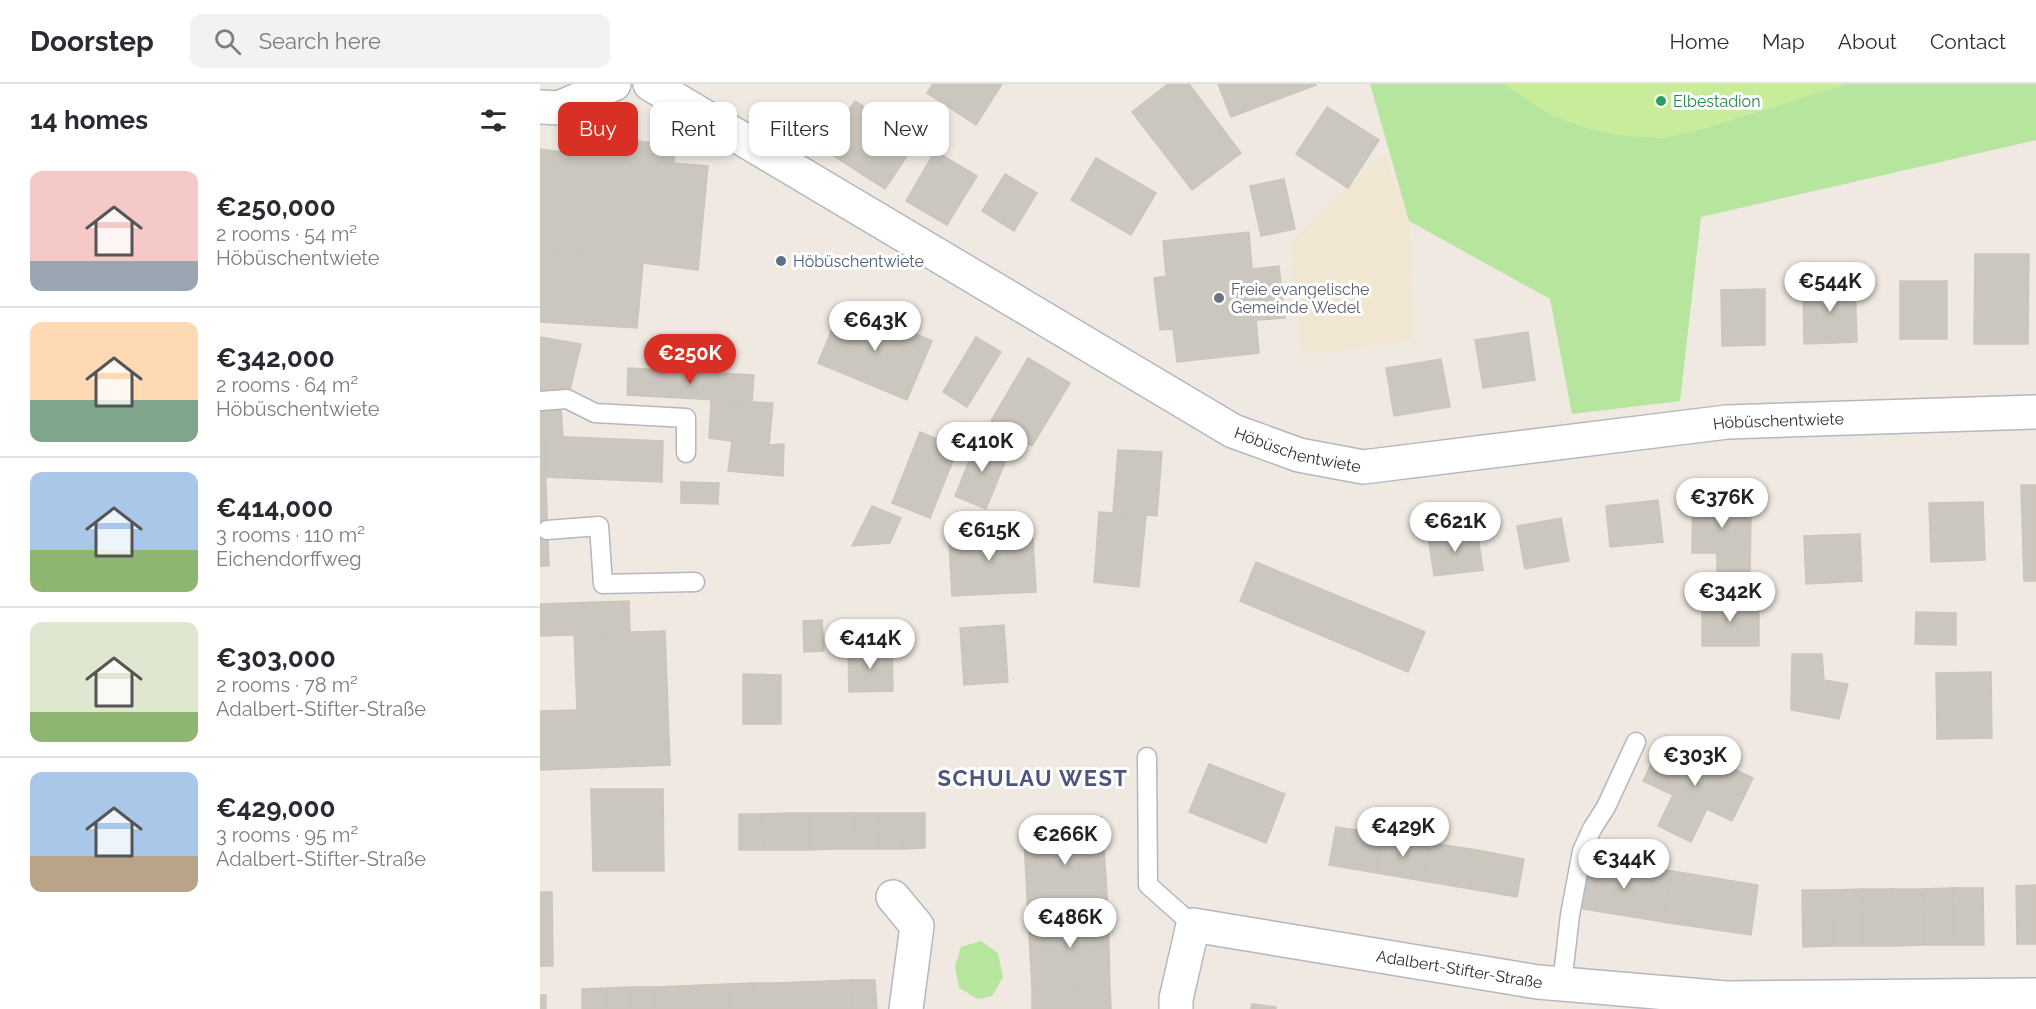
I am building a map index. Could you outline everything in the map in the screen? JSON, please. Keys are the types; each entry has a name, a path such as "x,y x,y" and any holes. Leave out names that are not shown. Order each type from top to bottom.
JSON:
{"street":[{"path":"540,107 559,108 614,84"},
{"name":"Höbüschentwiete","path":"650,84 1233,431 1299,455 1363,467 1726,422 2036,412"},
{"path":"893,897 917,926 906,1009"},
{"path":"1176,1009 1176,999 1193,926"},
{"name":"Adalbert-Stifter-Straße","path":"1193,926 1526,980 1726,1004 2036,995"}],"lane":[{"path":"540,401 567,399 595,413 686,418 686,453"},
{"path":"547,530 599,526 603,584 695,582"},
{"path":"1562,984 1570,915 1582,851 1606,807 1636,742"},
{"path":"1147,757 1148,885 1193,926"}],"shaded area":[{"path":"1384,153 1409,221 1414,340 1301,355 1291,242"}],"green space":[{"path":"1370,84 1504,84 1553,116 1662,138 1705,128 1846,84 2036,84 2036,140 1701,217 1680,401 1572,414 1550,299 1409,221"},
{"name":"Elbestadion","path":"1504,84 1846,84 1705,128 1662,138 1616,135 1586,128 1553,116"},
{"path":"981,941 998,953 1003,977 992,996 978,999 959,988 955,966 961,947"}],"building":[{"path":"933,84 1002,84 976,125 949,107 949,102 941,102 927,93"},
{"path":"1168,84 1189,84 1241,153 1192,190 1132,112"},
{"path":"1218,84 1315,84 1316,85 1231,117"},
{"path":"855,101 862,106 862,156 907,156 885,189 834,156 850,156 850,108"},
{"path":"1327,107 1379,140 1348,188 1296,154"},
{"path":"638,141 650,142 650,156 674,156 674,163 708,166 698,270 540,250 540,149 558,152 558,156 638,156"},
{"path":"932,156 943,156 977,176 947,225 906,201"},
{"path":"1096,158 1156,193 1131,235 1071,200"},
{"path":"1005,174 1037,193 1014,231 982,211"},
{"path":"1284,179 1295,229 1261,236 1250,186"},
{"name":"Freie evangelische Gemeinde Wedel","path":"1249,232 1252,269 1279,266 1285,318 1256,320 1259,353 1177,362 1173,329 1160,330 1154,278 1166,276 1163,241"},
{"path":"540,250 643,263 637,328 540,322"},
{"path":"1975,254 2029,254 2028,344 1974,344"},
{"path":"1900,281 1947,281 1947,339 1900,339"},
{"path":"1855,282 1857,342 1804,344 1803,284"},
{"path":"1765,289 1765,345 1722,346 1721,290"},
{"path":"843,303 932,341 907,400 818,363"},
{"path":"1528,332 1535,380 1483,388 1475,340"},
{"path":"540,337 581,344 569,394 540,395"},
{"path":"976,337 1001,352 967,407 943,392"},
{"path":"1028,358 1070,383 1032,446 991,421"},
{"path":"1441,359 1450,407 1394,416 1386,368"},
{"path":"628,368 754,375 752,402 627,395"},
{"path":"711,400 773,403 769,445 784,444 783,476 728,471 732,441 709,438"},
{"path":"561,407 563,437 545,436 546,485 540,485 540,409"},
{"path":"920,432 958,448 930,518 892,503"},
{"path":"545,436 663,441 662,482 546,477"},
{"path":"979,437 1010,450 986,509 955,496"},
{"path":"1118,450 1162,452 1157,516 1113,512"},
{"path":"681,482 719,483 718,504 681,503"},
{"path":"540,485 546,485 549,566 540,566"},
{"path":"2021,485 2036,485 2036,581 2024,581"},
{"path":"1693,487 1740,488 1740,512 1751,512 1750,575 1717,574 1717,553 1692,553"},
{"path":"1658,500 1663,542 1610,547 1606,506"},
{"path":"1983,502 1985,560 1931,562 1929,503"},
{"path":"872,506 901,518 890,543 852,546"},
{"path":"1099,512 1146,515 1139,587 1094,582"},
{"path":"1561,518 1569,561 1525,569 1517,526"},
{"path":"989,520 991,541 1033,538 1036,592 952,596 948,522"},
{"path":"1477,530 1483,570 1434,576 1428,536"},
{"path":"1860,534 1862,581 1806,584 1804,536"},
{"path":"1256,562 1425,632 1408,672 1240,601"},
{"path":"1702,600 1759,601 1759,646 1702,646"},
{"path":"629,601 630,633 540,636 540,604"},
{"path":"1916,612 1956,613 1956,645 1915,644"},
{"path":"822,620 824,651 804,652 803,621"},
{"path":"1004,625 1008,682 964,685 960,628"},
{"path":"665,631 670,765 540,770 540,711 577,710 574,634"},
{"path":"892,647 893,691 849,692 848,648"},
{"path":"1792,654 1822,654 1824,680 1848,684 1839,719 1791,710"},
{"path":"1991,672 1992,738 1937,739 1936,673"},
{"path":"743,674 781,675 781,724 743,724"},
{"path":"1665,736 1753,778 1732,821 1707,809 1691,842 1658,826 1673,795 1643,781"},
{"path":"1209,764 1285,794 1266,843 1189,812"},
{"path":"591,789 663,789 664,871 593,871"},
{"path":"786,813 786,850 763,850 762,814"},
{"path":"786,813 809,813 809,850 786,850"},
{"path":"809,813 832,813 832,849 809,850"},
{"path":"832,813 855,813 856,849 832,849"},
{"path":"855,813 878,813 879,849 856,849"},
{"path":"878,813 901,813 902,849 879,849"},
{"path":"901,813 925,813 925,848 902,849"},
{"path":"739,814 762,814 763,850 739,850"},
{"path":"1102,817 1108,910 1028,914 1023,822"},
{"path":"1336,827 1383,834 1376,873 1329,865"},
{"path":"1383,834 1430,843 1423,881 1376,873"},
{"path":"1430,843 1477,850 1470,889 1423,881"},
{"path":"1477,850 1524,859 1517,897 1470,889"},
{"path":"1584,858 1672,871 1663,922 1577,908"},
{"path":"1672,871 1758,885 1751,935 1663,922"},
{"path":"2036,885 2036,944 2017,944 2016,886"},
{"path":"1953,888 1954,945 1924,945 1923,889"},
{"path":"1953,888 1983,888 1984,945 1954,945"},
{"path":"1862,889 1863,946 1833,946 1832,890"},
{"path":"1862,889 1893,889 1893,946 1863,946"},
{"path":"1893,889 1923,889 1924,945 1893,946"},
{"path":"1802,890 1832,890 1833,946 1803,947"},
{"path":"540,892 552,892 553,966 540,966"},
{"path":"1108,910 1110,986 1032,988 1028,914"},
{"path":"851,980 875,980 877,1009 852,1009"},
{"path":"851,980 852,1009 827,1009 827,981"},
{"path":"827,981 827,1009 803,1009 802,982"},
{"path":"802,982 803,1009 778,1009 778,983"},
{"path":"753,983 778,983 778,1009 754,1009"},
{"path":"753,983 754,1009 729,1009 729,984"},
{"path":"729,984 729,1009 704,1009 704,985"},
{"path":"704,985 704,1009 680,1009 680,986"},
{"path":"680,986 680,1009 655,1009 655,987"},
{"path":"1110,986 1111,1009 1032,1009 1032,988"},
{"path":"631,987 631,1009 606,1009 607,988"},
{"path":"631,987 655,987 655,1009 631,1009"},
{"path":"607,988 606,1009 582,1009 582,989"},
{"path":"540,995 546,995 546,1009 540,1009"},
{"path":"1252,1004 1276,1007 1276,1009 1251,1009"}],"place":[{"name":"Elbestadion","path":"1661,101"},
{"name":"Höbüschentwiete","path":"781,261"},
{"name":"Freie evangelische Gemeinde Wedel","path":"1219,298"}],"district":[{"name":"SCHULAU WEST","path":"1033,778"}]}
